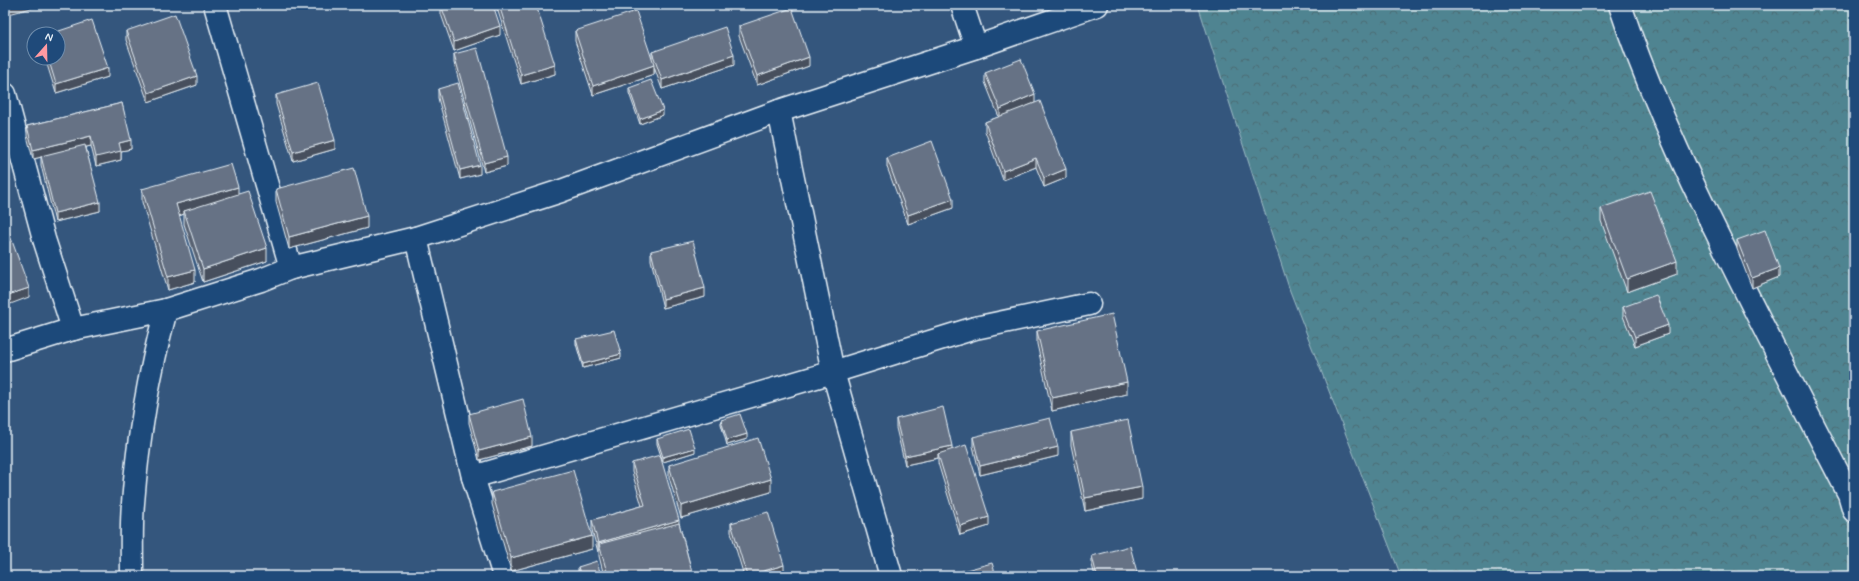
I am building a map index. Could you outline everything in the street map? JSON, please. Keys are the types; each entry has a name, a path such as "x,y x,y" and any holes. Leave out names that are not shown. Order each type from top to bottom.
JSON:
{"street":[{"path":"215,5 291,268"},
{"path":"962,5 976,48"},
{"path":"5,350 73,329 166,310 254,282 291,268 416,238 561,191 779,111 976,48 1097,5"},
{"path":"1620,5 1654,99 1701,202 1774,349 1849,494 1854,511"},
{"path":"5,94 44,239 73,329"},
{"path":"779,111 834,372 886,575"},
{"path":"416,238 473,477 504,576"},
{"path":"473,477 834,372 975,328 1089,304"},
{"path":"132,576 133,503 141,424 153,360 166,310"}],"green space":[{"path":"1198,5 1854,5 1854,576 1401,576 1290,291"}],"building":[{"path":"441,5 493,5 500,26 454,42"},
{"path":"499,5 536,5 555,65 521,75"},
{"path":"792,8 809,57 757,76 739,26"},
{"path":"636,11 654,65 593,86 575,31"},
{"path":"175,14 197,76 148,93 126,31"},
{"path":"92,20 108,68 56,84 50,66 66,66 66,29"},
{"path":"725,27 734,55 662,80 652,52"},
{"path":"477,48 507,157 484,163 454,54"},
{"path":"1021,59 1035,94 1000,109 985,73"},
{"path":"651,80 663,110 640,119 629,88"},
{"path":"318,83 335,140 293,152 276,95"},
{"path":"458,83 480,165 460,170 438,89"},
{"path":"1040,101 1066,169 1044,178 1036,158 1003,171 985,122"},
{"path":"122,103 131,140 119,143 121,151 96,157 91,136 33,150 27,126"},
{"path":"932,141 953,199 908,215 887,158"},
{"path":"85,145 100,202 55,213 41,156"},
{"path":"231,164 238,187 176,204 195,270 168,277 142,189"},
{"path":"354,168 367,216 289,237 276,189"},
{"path":"248,191 267,248 203,269 184,211"},
{"path":"1650,191 1677,261 1627,279 1601,208"},
{"path":"7,227 29,288 5,296 5,228"},
{"path":"1765,230 1779,268 1752,278 1737,240"},
{"path":"693,241 705,288 663,299 651,251"},
{"path":"1656,295 1668,325 1635,337 1623,307"},
{"path":"1112,314 1127,382 1052,398 1037,331"},
{"path":"614,330 621,354 583,364 576,339"},
{"path":"523,399 532,437 479,451 469,414"},
{"path":"943,407 952,446 905,456 896,419"},
{"path":"740,414 747,434 727,440 721,420"},
{"path":"1050,418 1058,447 980,466 973,437"},
{"path":"1128,420 1142,487 1085,498 1071,432"},
{"path":"689,429 695,448 663,457 657,439"},
{"path":"758,438 771,479 681,506 669,465"},
{"path":"966,445 989,517 960,526 938,454"},
{"path":"660,455 679,520 598,543 592,520 645,505 632,463"},
{"path":"573,470 592,536 511,558 492,492"},
{"path":"768,512 784,565 747,576 731,523"},
{"path":"679,523 693,576 608,576 599,544"},
{"path":"1130,546 1138,576 1097,576 1092,556"},
{"path":"597,561 601,576 581,576 578,567"},
{"path":"992,563 996,576 944,576"}]}
